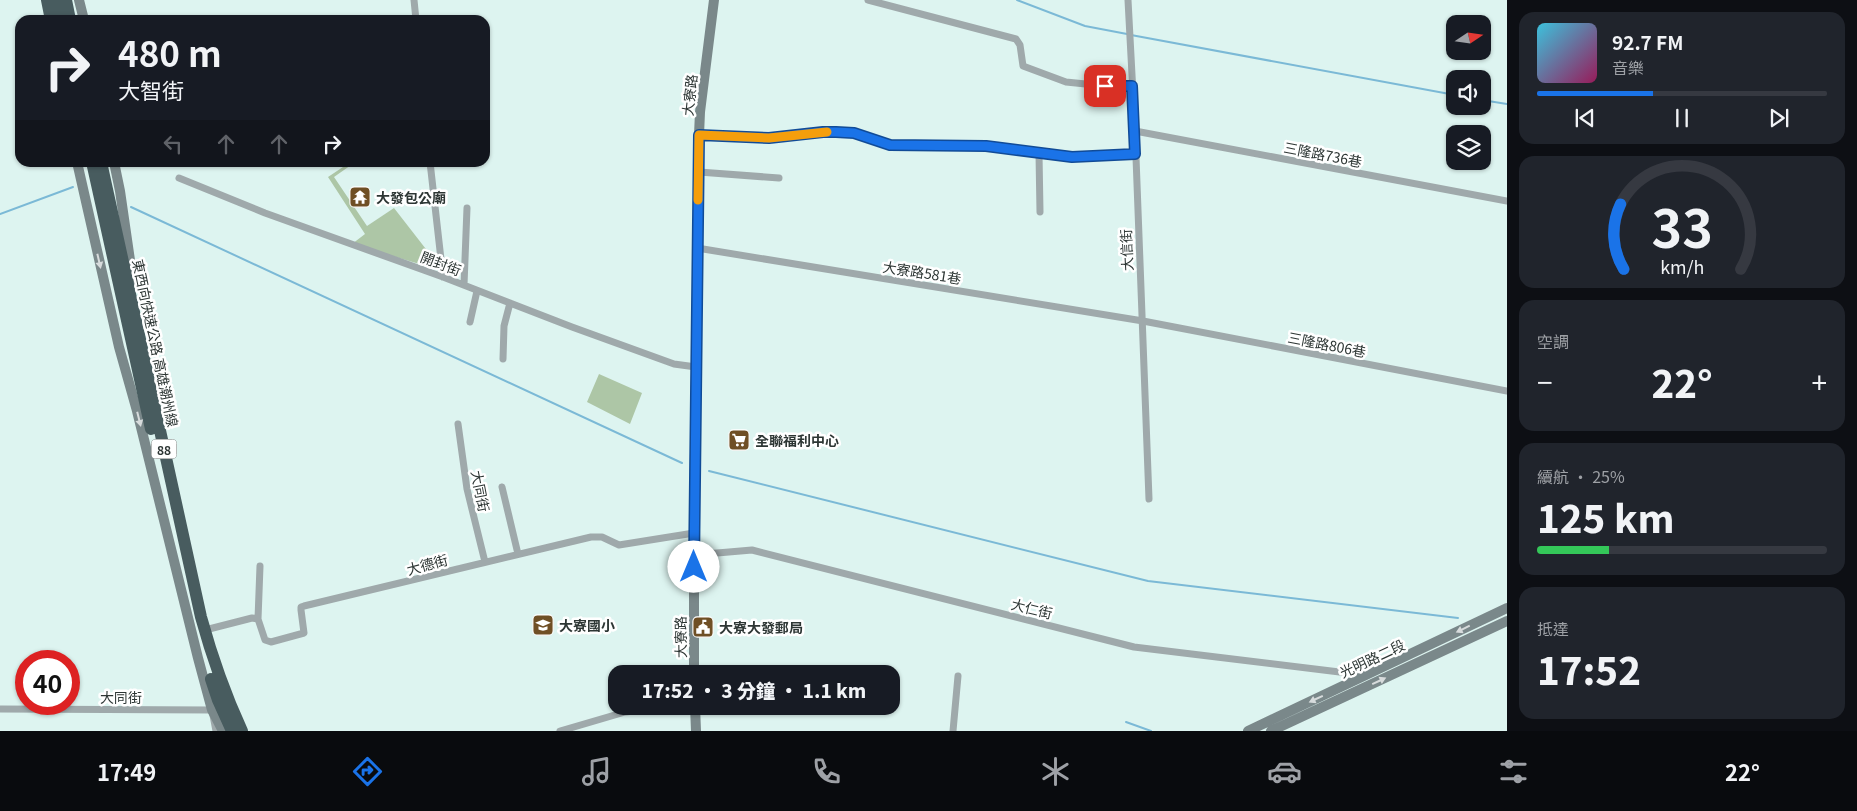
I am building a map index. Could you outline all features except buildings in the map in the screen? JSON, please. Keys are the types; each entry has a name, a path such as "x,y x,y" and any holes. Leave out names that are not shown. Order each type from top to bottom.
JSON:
{"highway":[{"path":"47,0 50,15"},
{"path":"57,0 60,15"},
{"path":"66,0 69,15"},
{"path":"74,0 78,15"},
{"path":"85,167 128,342 135,358"},
{"name":"東西向快速公路 高雄潮州線","path":"93,167 193,619 218,700 232,731"},
{"name":"東西向快速公路 高雄潮州線","path":"102,167 201,618 226,696 242,731"},
{"path":"109,167 125,257 126,274"}],"street":[{"path":"40,0 44,15"},
{"path":"80,0 83,15"},
{"path":"414,0 416,15"},
{"name":"大寮路","path":"694,665 699,135 700,112 714,0"},
{"path":"868,0 1016,38 1020,45 1023,66 1066,82 1105,86 1132,86"},
{"name":"大信街","path":"1128,0 1149,499"},
{"name":"三隆路736巷","path":"1135,131 1507,201"},
{"path":"699,135 769,138 836,132 854,133 890,145 986,146 1072,157 1135,154"},
{"path":"1039,154 1040,212"},
{"path":"78,167 119,347 137,411 216,731"},
{"path":"115,167 132,275 209,629 230,693 248,731"},
{"path":"431,167 443,277"},
{"path":"699,172 779,178"},
{"name":"開封街","path":"179,178 265,213 443,277 674,364 696,367"},
{"path":"464,285 467,208"},
{"name":"大寮路581巷","path":"697,248 1142,321"},
{"path":"470,322 477,291"},
{"path":"503,359 504,326 510,303"},
{"name":"三隆路806巷","path":"1142,321 1507,391"},
{"name":"大同街","path":"458,424 467,489 485,562"},
{"path":"502,487 518,554"},
{"name":"大德街","path":"258,619 268,641 301,635 305,629 301,610 301,607 304,606 591,537 602,537 619,545 694,533"},
{"name":"大仁街","path":"694,555 752,550 1134,647 1367,675"},
{"path":"209,629 252,618 258,619 260,566"},
{"name":"光明路二段","path":"1248,731 1507,608"},
{"name":"光明路二段","path":"1271,731 1507,621"},
{"path":"954,731 958,676"},
{"name":"大同街","path":"0,709 212,710"},
{"path":"212,710 223,731"},
{"path":"560,731 616,715"},
{"path":"695,715 696,731"}],"green space":[{"path":"343,167 348,167 334,177 367,226 394,208 443,271 352,244 365,234 328,177"},
{"path":"599,374 642,393 630,424 587,402"}],"waterway":[{"path":"1017,0 1085,26 1127,34"},
{"path":"1131,35 1446,93"},
{"path":"1491,101 1507,104"},
{"path":"0,214 73,187"},
{"path":"131,207 682,463"},
{"path":"709,471 1148,581 1458,618"},
{"path":"1126,722 1151,731"}],"slow traffic":[{"path":"698,200 699,135 769,138 827,132"}],"place":[{"name":"大發包公廟","path":"360,197"},
{"name":"全聯福利中心","path":"739,440"},
{"name":"大寮國小","path":"543,625"},
{"name":"大寮大發郵局","path":"703,627"}],"route":[{"path":"694,567 699,135 769,138 836,132 854,133 890,145 986,146 1072,157 1135,154 1132,86 1105,86"}]}
